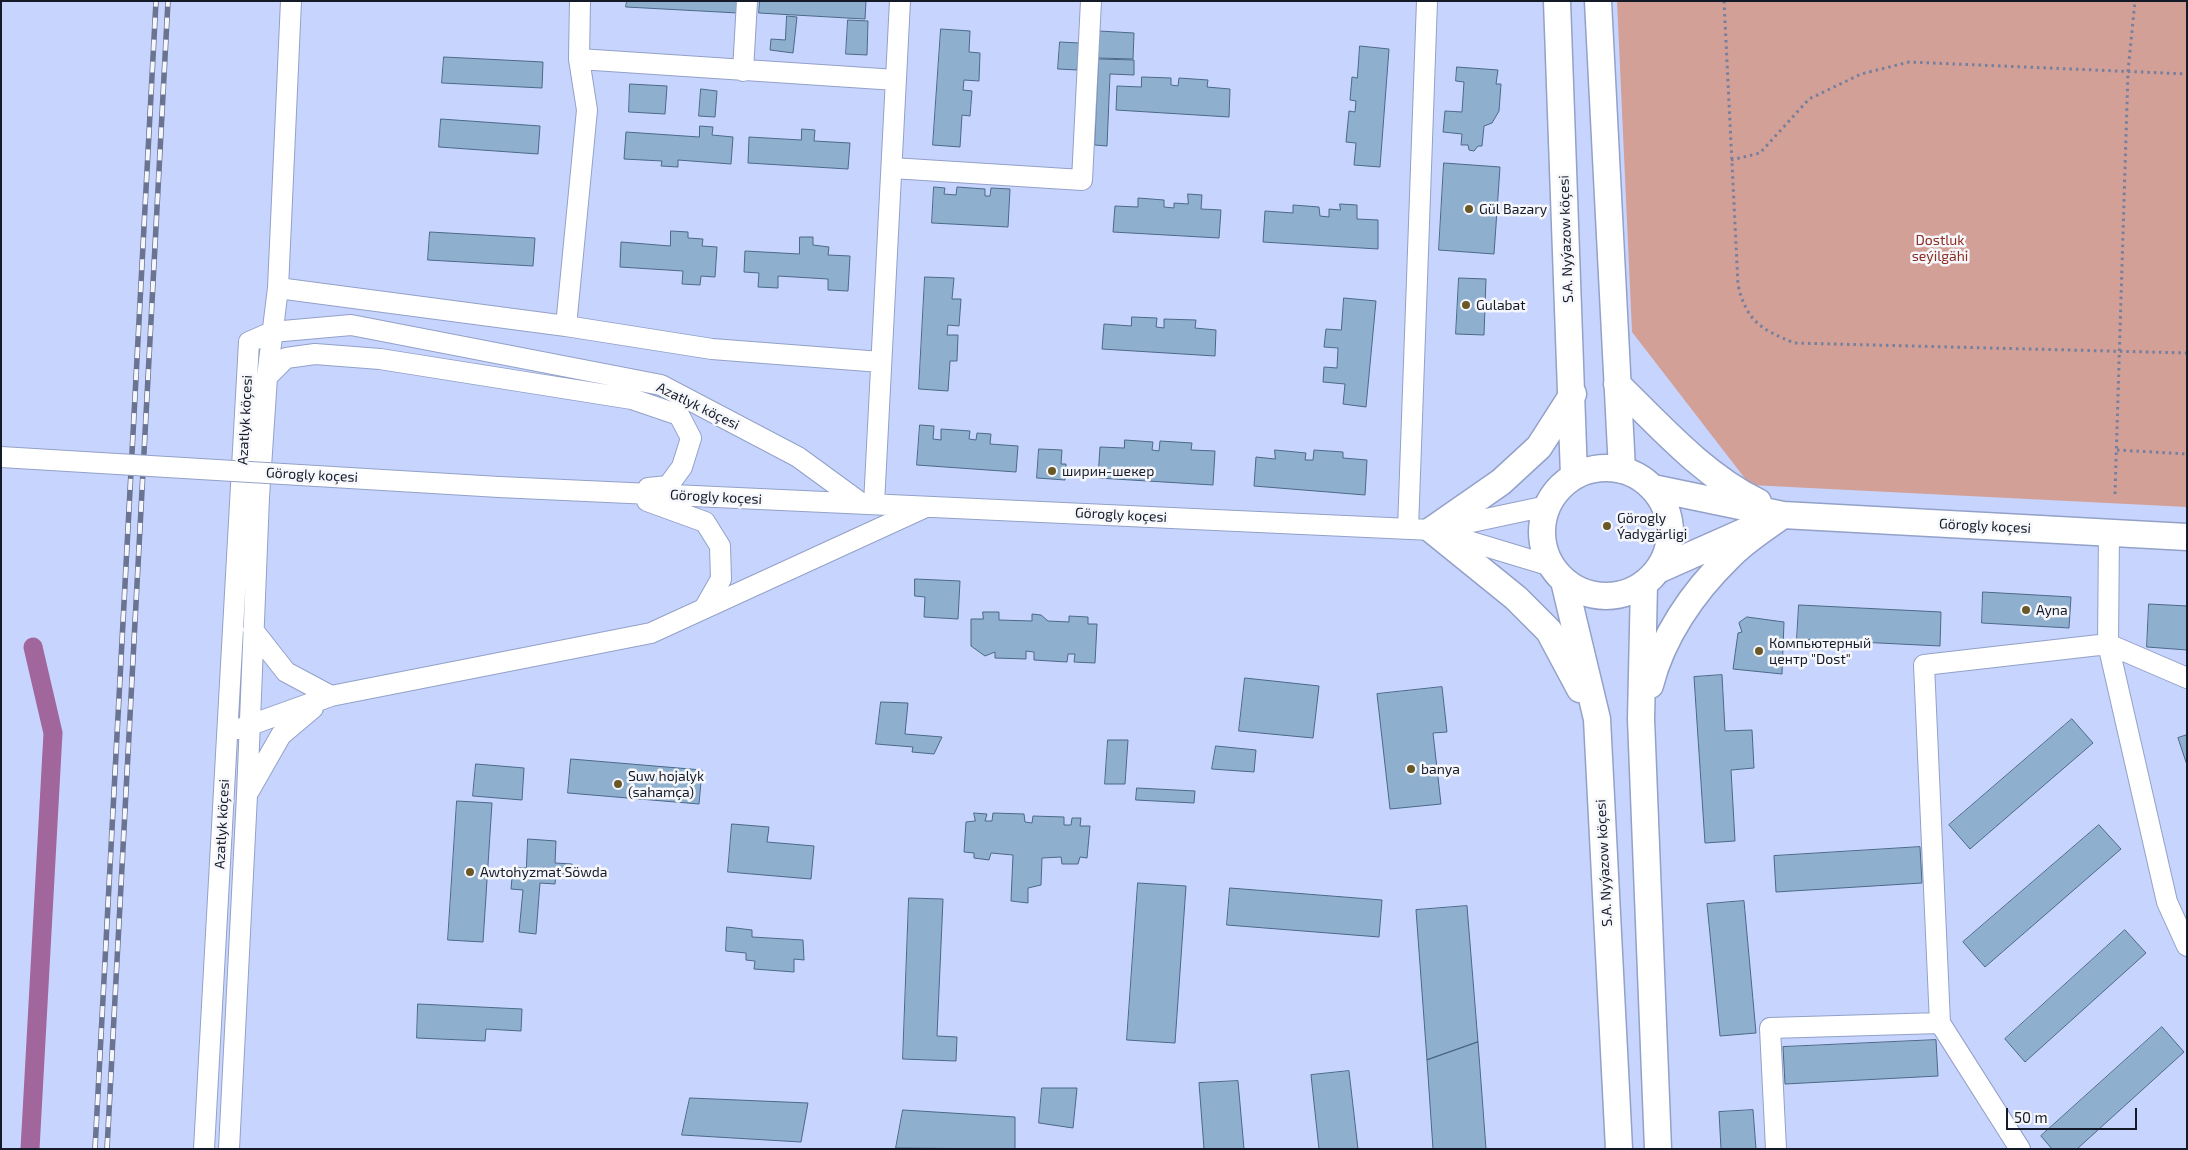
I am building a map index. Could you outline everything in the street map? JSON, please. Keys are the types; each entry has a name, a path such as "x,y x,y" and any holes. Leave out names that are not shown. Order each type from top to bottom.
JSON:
{"main road":[{"name":"S.A. Nyýazow köçesi","path":"1557,1 1574,476"},
{"path":"1598,1 1622,470"},
{"path":"1617,384 1673,439 1734,491 1783,515 1729,556 1687,605 1655,664 1642,719"},
{"path":"1572,394 1539,446 1501,482 1420,529 1516,598 1549,631 1597,719"},
{"path":"1594,469 1622,470 1635,475 1653,488 1665,506 1671,527 1669,549 1652,577 1625,594 1604,596 1582,592 1558,574 1543,540 1542,526 1547,506 1558,489 1574,476 1594,469"},
{"name":"Görogly koçesi","path":"1653,488 1783,515 2187,537"},
{"name":"Görogly koçesi","path":"1652,577 1783,515"},
{"name":"S.A. Nyýazow köçesi","path":"1558,574 1597,719 1619,1149"},
{"path":"1652,577 1642,719 1658,1149"}],"street":[{"path":"268,377 278,288 291,1"},
{"path":"566,326 587,110 579,59 580,1"},
{"path":"743,71 747,1"},
{"path":"867,503 881,362 900,1"},
{"path":"892,168 1082,180 1091,1"},
{"path":"1420,529 1427,1"},
{"path":"579,59 896,80"},
{"path":"278,288 566,326 712,350 881,362"},
{"name":"Azatlyk köçesi","path":"204,1149 249,342 272,332 351,325 662,385 798,457 867,503"},
{"name":"Azatlyk köçesi","path":"229,1149 247,795 258,497 268,377 286,358 315,354 380,359 632,399 679,415 691,438 682,467 668,486 619,492"},
{"name":"Görogly koçesi","path":"1,457 499,486 1420,529"},
{"path":"619,492 675,509 705,522 720,546 721,579 705,607"},
{"path":"228,731 250,727 331,696 651,633 705,607 884,528 928,506"},
{"path":"1420,529 1547,506"},
{"path":"1420,529 1558,574"},
{"path":"2109,532 2108,644 2167,902 2187,946"},
{"path":"253,630 286,672 331,696"},
{"path":"2020,1149 1940,1023 1924,665 2108,644 2187,678"},
{"path":"247,795 281,735 305,714 331,696"},
{"path":"1776,1149 1770,1028 1940,1023"}],"path":[{"path":"1724,1 1738,285 1743,305 1767,332 1794,343 2187,353"},
{"path":"2115,494 2118,450 2128,71 2135,1"},
{"path":"1731,160 1760,152 1809,99 1861,74 1909,62 2187,74"},
{"path":"2118,450 2187,454"}],"green space":[{"name":"Dostluk seýilgähi","path":"1617,1 2187,1 2187,507 1750,485 1632,332"}],"building":[{"path":"627,1 738,1 738,13 626,7"},
{"path":"760,1 866,1 865,19 759,13"},
{"path":"787,16 797,17 793,53 770,50 771,39 785,40"},
{"path":"848,20 868,21 867,55 846,54"},
{"path":"941,29 970,31 969,52 980,53 979,81 964,80 963,90 972,91 970,116 962,115 960,147 933,145"},
{"path":"1099,31 1134,33 1133,59 1098,58"},
{"path":"1060,42 1079,43 1077,70 1058,69"},
{"path":"1360,46 1389,49 1380,167 1354,165 1356,143 1346,142 1349,111 1355,112 1356,101 1350,100 1352,77 1357,78"},
{"path":"444,57 543,62 542,88 442,83"},
{"path":"1099,59 1134,60 1134,75 1110,74 1107,146 1095,145"},
{"path":"1457,67 1498,70 1496,84 1501,84 1499,111 1492,123 1484,126 1482,146 1478,146 1474,151 1469,150 1468,145 1461,145 1462,134 1443,132 1445,111 1462,112 1464,82 1456,81"},
{"path":"1142,77 1171,78 1171,85 1178,86 1179,78 1208,80 1207,87 1230,89 1229,117 1116,110 1117,86 1141,87"},
{"path":"630,84 667,86 665,114 629,112"},
{"path":"701,89 717,91 715,117 699,116"},
{"path":"441,119 540,126 538,154 439,147"},
{"path":"700,126 713,127 712,135 733,137 731,164 678,160 678,167 661,166 662,161 624,159 626,132 699,137"},
{"path":"802,129 815,130 814,141 850,143 848,169 748,163 749,137 801,140"},
{"name":"Gül Bazary","path":"1444,163 1500,167 1494,254 1439,250"},
{"path":"934,187 945,188 944,194 956,195 957,187 985,189 985,196 990,196 991,188 1010,189 1008,227 932,223"},
{"path":"1188,194 1202,195 1201,209 1221,210 1219,238 1113,232 1115,206 1138,207 1138,198 1164,200 1164,207 1174,208 1174,203 1188,204"},
{"path":"1340,204 1357,205 1357,219 1378,220 1378,249 1263,242 1265,211 1293,213 1293,205 1319,207 1320,216 1329,217 1329,209 1340,210"},
{"path":"671,231 688,232 688,238 703,239 702,246 717,247 715,277 701,276 700,285 682,284 683,271 620,267 621,242 670,246"},
{"path":"430,232 535,238 533,266 428,260"},
{"path":"800,237 813,237 813,245 829,247 828,255 850,256 848,291 828,290 828,279 778,276 778,288 758,287 759,273 744,272 745,251 799,254"},
{"path":"925,277 954,278 952,299 961,299 959,326 948,325 947,335 958,335 957,361 950,361 948,391 919,389"},
{"path":"1459,278 1486,279 1484,335 1456,334"},
{"path":"1344,298 1376,301 1366,407 1343,404 1345,384 1323,382 1324,367 1337,368 1338,348 1324,347 1326,329 1341,330"},
{"path":"1132,317 1157,318 1156,327 1164,328 1164,319 1196,320 1195,328 1216,330 1215,356 1102,349 1104,324 1131,326"},
{"path":"920,425 934,426 933,439 941,440 941,429 970,431 969,439 976,440 977,433 991,434 990,444 1018,446 1016,472 917,465"},
{"path":"1125,440 1153,442 1152,450 1159,451 1160,441 1192,443 1191,450 1215,451 1213,485 1098,478 1100,447 1124,448"},
{"name":"ширин-шекер","path":"1039,449 1062,450 1061,464 1066,464 1065,480 1037,478"},
{"path":"1275,450 1306,453 1305,460 1313,460 1314,450 1343,452 1343,458 1367,460 1365,495 1254,486 1256,457 1275,459"},
{"path":"915,579 960,581 958,619 924,617 925,597 915,596"},
{"name":"Ayna","path":"1983,592 2071,597 2069,628 1982,623"},
{"path":"2149,604 2187,606 2187,650 2147,647"},
{"path":"1799,605 1941,612 1940,646 1797,639"},
{"path":"983,612 999,612 999,620 1032,621 1032,614 1041,615 1048,621 1069,622 1069,616 1088,617 1088,624 1097,624 1095,663 1074,662 1075,654 1068,654 1067,662 1034,660 1034,652 1026,651 1026,659 995,658 995,652 985,656 971,646 971,619 983,619"},
{"name":"Компьютерный центр \"Dost\"","path":"1747,617 1784,622 1782,674 1733,669 1738,633 1742,632 1739,623"},
{"path":"1722,675 1725,731 1752,730 1754,768 1731,770 1735,841 1705,843 1694,677"},
{"path":"1245,678 1319,686 1313,738 1239,731"},
{"name":"banya","path":"1442,687 1447,732 1433,733 1441,804 1390,809 1377,694"},
{"path":"881,702 908,703 905,734 942,737 934,754 912,752 913,747 876,744"},
{"path":"2072,719 2093,743 1970,849 1949,825"},
{"path":"2187,735 2187,765 2178,738"},
{"path":"1108,740 1128,740 1125,784 1105,784"},
{"path":"1216,746 1256,750 1254,772 1212,769"},
{"path":"571,759 702,770 699,804 568,793"},
{"path":"476,764 524,768 522,800 473,796"},
{"path":"1137,788 1195,791 1194,803 1136,800"},
{"name":"Awtohyzmat Söwda","path":"457,801 492,803 483,942 448,940"},
{"path":"974,813 987,814 985,821 992,821 993,813 1024,814 1025,822 1032,823 1033,816 1064,817 1064,825 1071,825 1072,818 1081,818 1080,826 1090,826 1087,858 1080,857 1078,864 1062,864 1061,857 1042,858 1041,885 1028,888 1028,903 1011,901 1013,855 991,853 989,860 974,858 974,853 964,852 966,822 975,821"},
{"path":"732,824 769,827 767,842 814,846 811,879 728,872"},
{"path":"2099,825 2121,849 1985,967 1963,942"},
{"path":"528,839 556,841 555,863 572,864 571,875 556,874 555,884 540,883 536,934 519,932 523,890 511,889 513,867 526,868"},
{"path":"1920,847 1922,883 1776,892 1774,856"},
{"path":"1138,883 1186,886 1175,1043 1127,1040"},
{"path":"1230,888 1382,900 1379,937 1227,925"},
{"path":"909,898 943,899 937,1036 957,1037 956,1061 903,1059"},
{"path":"1744,901 1756,1033 1720,1036 1707,904"},
{"path":"1467,906 1478,1042 1427,1060 1416,910"},
{"path":"727,927 752,930 752,937 803,940 804,960 794,959 794,972 754,969 755,961 746,960 746,953 726,951"},
{"path":"2125,930 2146,953 2025,1062 2005,1039"},
{"path":"418,1004 522,1009 521,1031 486,1029 485,1041 417,1038"},
{"path":"2162,1027 2184,1052 2077,1149 2052,1149 2041,1136"},
{"path":"1936,1040 1938,1076 1785,1084 1783,1047"},
{"path":"1478,1042 1486,1149 1433,1149 1427,1060"},
{"path":"1349,1071 1358,1149 1319,1149 1311,1075"},
{"path":"1238,1081 1244,1149 1204,1149 1199,1083"},
{"path":"1042,1088 1077,1088 1073,1128 1039,1123"},
{"path":"690,1098 808,1103 801,1142 682,1135"},
{"path":"903,1110 1015,1117 1015,1149 896,1148"},
{"path":"1753,1110 1756,1149 1721,1149 1719,1112"}],"waterway":[{"path":"30,1149 53,733 33,647"}],"railway":[{"path":"95,1149 156,1"},
{"path":"107,1149 168,1"}],"place":[{"name":"Gül Bazary","path":"1469,209"},
{"name":"Gulabat","path":"1466,305"},
{"name":"ширин-шекер","path":"1052,471"},
{"name":"Görogly Ýadygärligi","path":"1607,526"},
{"name":"Ayna","path":"2026,610"},
{"name":"Компьютерный центр \"Dost\"","path":"1759,651"},
{"name":"banya","path":"1411,769"},
{"name":"Suw hojalyk (sahamça)","path":"618,784"},
{"name":"Awtohyzmat Söwda","path":"470,872"}]}
